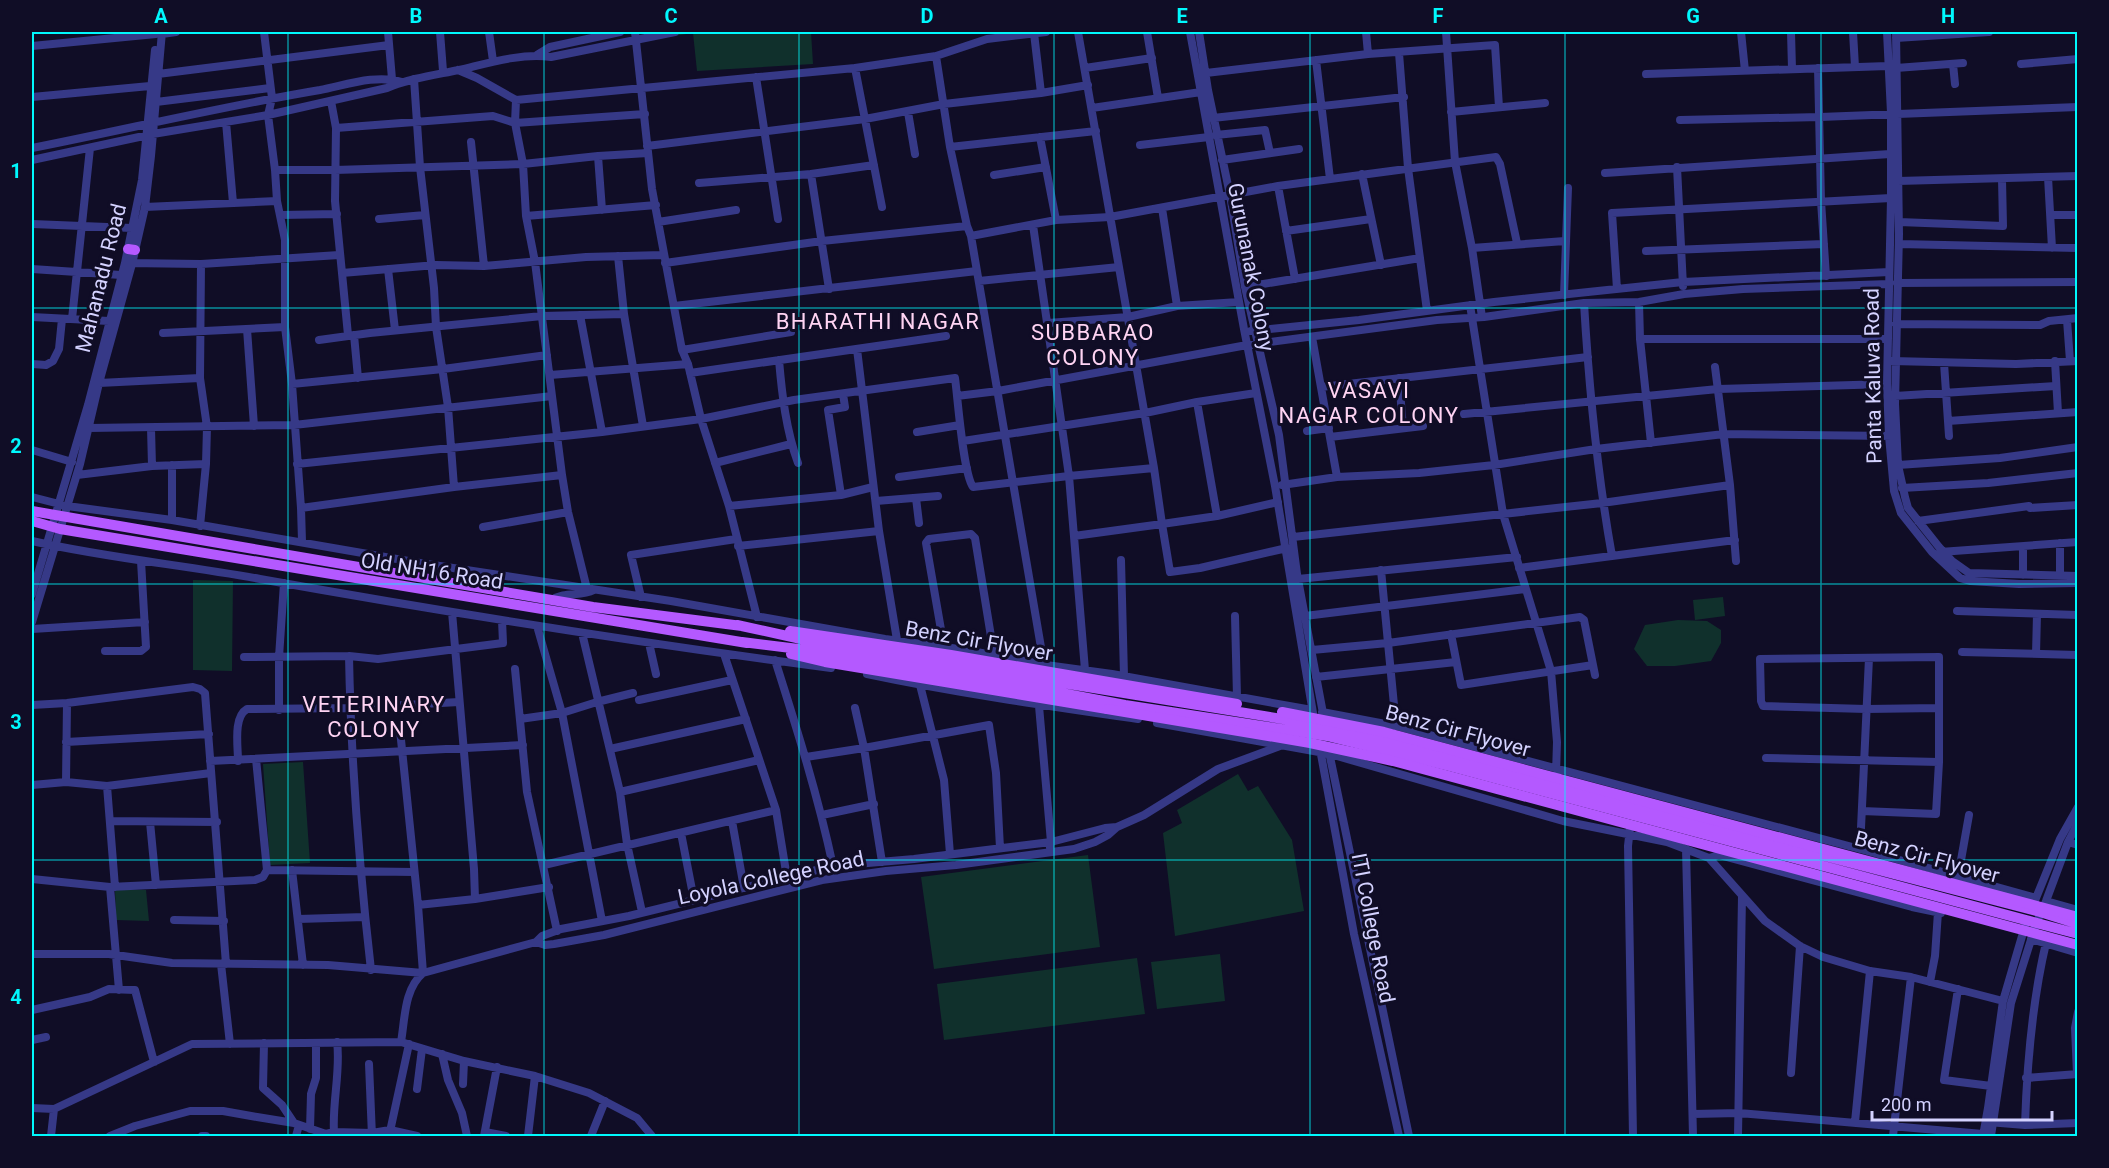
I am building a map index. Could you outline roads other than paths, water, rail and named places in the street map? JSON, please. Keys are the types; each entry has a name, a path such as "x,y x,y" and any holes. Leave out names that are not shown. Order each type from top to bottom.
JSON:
{"main road":[{"name":"Old NH16 Road","path":"32,511 57,522 742,642 825,662 1310,743 1393,761 2078,945"},
{"name":"Old NH16 Road","path":"32,521 57,522 552,600 817,634"},
{"path":"736,625 819,643 1321,730 1556,785 2078,924"},
{"name":"Benz Cir Flyover","path":"817,634 1282,712 1384,732 2078,918"},
{"path":"742,642 862,658 1125,705 1321,730 2078,934"}],"street":[{"path":"32,46 176,32"},
{"path":"264,32 272,98 268,115 276,170 277,201 285,240 285,327 292,384 302,541"},
{"path":"388,32 392,79"},
{"path":"440,32 443,71"},
{"path":"489,32 493,61"},
{"path":"537,55 550,47 621,32"},
{"path":"32,160 149,135 268,115 387,88 443,71 493,61 537,55 551,57 635,35 675,32"},
{"path":"457,70 477,78 516,100 855,68 936,57 987,39 1046,32"},
{"path":"1078,32 1155,468 1170,572 1200,568 1287,548"},
{"path":"1148,32 1158,98"},
{"name":"Gurunanak Colony","path":"1190,32 1201,92 1230,195 1245,287 1279,435 1293,537 1296,578"},
{"name":"Gurunanak Colony","path":"1199,32 1213,118 1220,196 1244,332 1287,548 1296,578"},
{"path":"1366,32 1368,54"},
{"path":"1446,32 1455,162 1472,248 1482,316"},
{"path":"1742,32 1745,71"},
{"path":"1791,32 1792,69"},
{"path":"1853,32 1855,67"},
{"name":"Panta Kaluva Road","path":"1887,32 1892,67 1899,222 1899,244 1888,339 1895,396 1894,491 1901,513 1960,578 1970,581 2019,584 2078,583"},
{"path":"1896,35 1989,32"},
{"name":"Mahanadu Road","path":"150,125 156,102 159,33"},
{"name":"Mahanadu Road","path":"51,545 57,522 76,475 131,250 145,207 150,86 159,33"},
{"path":"1034,33 1041,93"},
{"path":"635,35 647,149 664,259 682,350 729,506 757,617"},
{"name":"Panta Kaluva Road","path":"1892,67 1896,35"},
{"path":"158,74 389,45"},
{"path":"1206,73 1368,54 1495,45 1500,107"},
{"path":"1400,53 1408,168 1427,311"},
{"path":"936,57 950,147 967,226 972,236 1044,664"},
{"path":"1085,68 1152,58"},
{"path":"2021,64 2078,59"},
{"path":"1316,60 1330,179"},
{"path":"1646,74 1958,63 1955,84"},
{"path":"855,68 882,207"},
{"path":"1818,68 1821,201 1826,276"},
{"path":"756,77 778,219"},
{"path":"32,148 272,98 382,78 402,82"},
{"path":"414,80 420,166 436,327 448,407 454,487"},
{"path":"276,170 523,164 598,156 865,119 944,104 1088,85"},
{"path":"32,97 150,86"},
{"path":"156,102 270,88"},
{"path":"1092,108 1201,92"},
{"path":"1213,118 1404,97"},
{"path":"516,100 515,123 523,164 525,216 543,316 562,475 568,513 591,590"},
{"path":"331,101 336,128 335,170 339,255 358,378"},
{"path":"1451,112 1545,103"},
{"path":"1680,120 2078,107"},
{"path":"908,112 915,154"},
{"name":"Panta Kaluva Road","path":"1894,113 1890,154 1889,272 1893,284 1896,324 1887,384 1893,436 1902,488 1908,507 1938,552 1969,573 2078,576"},
{"path":"336,128 494,116 515,123 645,114"},
{"path":"226,122 233,203"},
{"path":"1140,146 1265,130 1270,153"},
{"path":"950,147 1096,131"},
{"name":"Mahanadu Road","path":"131,250 132,228 149,135"},
{"path":"1041,137 1056,220"},
{"path":"471,142 484,266"},
{"path":"32,364 46,365 54,361 67,319 77,271 90,148"},
{"path":"1222,160 1299,149"},
{"path":"1605,173 1890,154"},
{"path":"598,156 602,210"},
{"path":"972,236 1056,220 1110,217 1278,186 1496,158 1499,160 1516,243"},
{"path":"699,183 811,174 874,165"},
{"path":"994,175 1046,167"},
{"path":"1677,167 1684,294"},
{"path":"811,174 829,289"},
{"path":"1362,174 1381,265"},
{"path":"1898,181 2078,176"},
{"path":"2048,177 2052,248"},
{"path":"1899,222 2003,226 2002,179"},
{"path":"1278,186 1295,279"},
{"path":"1564,295 1568,188"},
{"path":"1617,289 1612,213 1891,198"},
{"path":"145,207 277,201"},
{"path":"525,216 656,205"},
{"path":"1162,208 1177,306"},
{"path":"658,222 736,210"},
{"path":"281,215 337,214"},
{"path":"2051,215 2078,214"},
{"path":"379,219 425,215"},
{"path":"1286,231 1371,219"},
{"path":"32,224 132,228"},
{"path":"1033,225 1069,476 1085,670"},
{"path":"342,273 618,256 664,259 967,226"},
{"path":"1472,248 1565,241"},
{"path":"1646,251 1824,244"},
{"path":"1899,244 2078,249"},
{"path":"128,263 201,264 339,255"},
{"path":"618,256 624,314 643,426"},
{"path":"1245,287 1420,258"},
{"name":"Mahanadu Road","path":"64,505 72,462 109,321 122,275 128,263"},
{"path":"200,526 207,427 200,378 201,264"},
{"path":"979,281 1119,267"},
{"path":"32,269 122,275"},
{"path":"388,269 395,330"},
{"path":"674,306 978,271"},
{"path":"1244,332 1359,320 1480,303 1683,282 1889,272"},
{"path":"957,396 998,391 1258,343 1584,303 1639,302 1684,294 1743,289 1893,284 2078,282"},
{"path":"1048,323 1128,317 1177,306 1239,302"},
{"path":"1639,302 1640,339 1652,443"},
{"path":"1584,303 1596,449 1602,503 1612,556"},
{"path":"1470,305 1503,514 1551,671 1557,741 1556,785"},
{"path":"319,340 395,330 543,316 624,314"},
{"path":"580,315 602,432"},
{"path":"32,317 109,321"},
{"path":"1896,324 2040,325 2049,321 2078,318"},
{"path":"1892,361 2016,364 2074,361 2067,320"},
{"path":"163,333 285,327"},
{"path":"247,329 254,426"},
{"path":"682,350 791,332"},
{"path":"550,375 633,369 689,368 779,360 946,336"},
{"path":"1312,337 1337,477"},
{"path":"1640,339 1888,339"},
{"path":"857,349 879,531 897,640"},
{"path":"292,384 443,369 547,355"},
{"path":"1321,387 1588,357"},
{"path":"779,360 783,402 791,444 798,463"},
{"path":"2055,361 2058,413"},
{"path":"1944,363 1949,436"},
{"path":"1715,367 1730,485 1736,561"},
{"path":"99,383 200,378"},
{"path":"297,464 556,435 602,432 701,419 783,402 955,378 967,468 973,488 1155,468"},
{"path":"1399,378 1403,428"},
{"path":"1464,414 1718,388 1887,384"},
{"path":"1895,396 2056,386"},
{"path":"963,441 1005,436 1256,393"},
{"path":"841,495 828,410 845,407 843,394"},
{"path":"89,428 294,425 552,396"},
{"path":"1197,402 1217,516"},
{"path":"1948,421 2078,412"},
{"path":"918,432 960,425"},
{"path":"1307,431 1330,432 1423,426"},
{"path":"151,428 152,466"},
{"path":"1275,486 1337,477 1419,473 1494,465 1596,449 1724,434 1893,436"},
{"path":"715,463 791,444"},
{"path":"1898,465 2000,458 2078,447"},
{"path":"32,450 72,462"},
{"path":"76,475 152,466 206,464"},
{"path":"171,520 172,465"},
{"path":"899,477 967,468"},
{"path":"1902,488 1988,483 2078,473"},
{"path":"301,508 562,475"},
{"path":"1293,537 1602,503 1730,485"},
{"path":"729,506 841,495 873,487"},
{"path":"32,496 64,505 302,541 420,563 1124,676 1312,710"},
{"path":"876,501 938,496"},
{"path":"916,498 919,523"},
{"path":"1074,536 1217,516 1278,502"},
{"path":"1918,521 2029,506 2030,508 2078,505"},
{"path":"483,527 568,513"},
{"path":"641,597 632,555 879,531"},
{"path":"944,647 926,543 929,539 971,534 975,538 994,655"},
{"path":"1520,568 1735,540"},
{"path":"32,541 537,626 851,670 920,685 1039,706 1138,719 1325,754 1563,821 1667,842 1709,858 1766,921 1800,946 1823,957 1870,971 1911,977 2003,1001"},
{"path":"1938,552 2078,542"},
{"path":"2060,543 2060,574"},
{"path":"32,594 51,545"},
{"path":"32,622 51,545"},
{"path":"2023,547 2023,575"},
{"path":"1296,578 1516,557"},
{"path":"1121,560 1124,676"},
{"path":"105,651 144,650 145,622 141,561"},
{"path":"1381,570 1396,726"},
{"path":"1296,578 1312,650 1322,712 1321,730"},
{"path":"1296,578 1312,710 1321,730"},
{"path":"279,710 279,657 284,584"},
{"path":"1305,616 1525,589"},
{"path":"552,600 565,594 583,595 591,590"},
{"path":"1957,611 2078,615"},
{"path":"452,612 475,899"},
{"path":"2036,654 2037,614"},
{"path":"1235,616 1237,697"},
{"path":"1312,650 1388,643 1580,617 1584,618 1595,675"},
{"path":"244,657 349,656 378,659 502,643 502,620"},
{"path":"32,629 145,622"},
{"path":"537,626 562,713 591,854 602,921"},
{"path":"582,633 620,792 627,844 642,912"},
{"path":"1451,634 1461,685 1593,665"},
{"path":"649,643 656,674"},
{"path":"1962,652 2078,655"},
{"path":"724,654 776,810 787,878"},
{"path":"349,656 351,755 360,872 371,970"},
{"path":"1862,811 1936,814 1939,762 1939,708 1939,657 1760,659 1763,706 1866,709 1939,708"},
{"path":"1860,849 1869,658"},
{"path":"775,660 806,757 833,866"},
{"path":"1316,677 1456,662"},
{"path":"515,669 527,792 557,931"},
{"path":"520,719 562,713 597,702 732,680"},
{"path":"920,685 944,780 950,854"},
{"path":"32,705 193,687 200,688 206,693 224,921 224,964 230,1044"},
{"path":"238,760 239,718 242,711 247,709 350,708 459,702"},
{"path":"66,703 66,782"},
{"path":"1039,706 1051,842 1048,853"},
{"path":"855,708 874,804 882,862"},
{"path":"1322,712 1396,726 2036,898"},
{"path":"609,749 746,720"},
{"path":"806,757 989,725 996,773 1000,848"},
{"path":"390,1133 405,1043 409,994 417,978 423,973 400,730"},
{"name":"ITI College Road","path":"1321,730 1354,934 1399,1137"},
{"path":"66,742 209,734"},
{"name":"Loyola College Road","path":"32,954 117,955 172,963 328,965 423,973 536,942 554,944 604,935 825,879 1048,853 1088,845 1108,835 1117,827 1144,815 1218,770 1280,745"},
{"path":"210,761 523,746"},
{"name":"ITI College Road","path":"1325,754 1408,1137"},
{"path":"1766,758 1939,762"},
{"path":"32,879 112,887 255,880 263,877 267,870 256,759"},
{"path":"620,792 759,760"},
{"path":"32,785 66,782 108,786 211,773"},
{"path":"108,786 119,990"},
{"path":"822,815 874,804"},
{"path":"1990,1122 1991,1086 2003,1001 2035,911 2036,898 2060,839 2078,807"},
{"path":"544,865 776,810"},
{"path":"1958,876 1969,814"},
{"path":"1631,815 1629,833 1633,1137"},
{"path":"110,821 217,822"},
{"path":"732,821 744,888"},
{"path":"150,822 156,885"},
{"path":"2035,911 2046,901 2068,842 2078,823"},
{"name":"Loyola College Road","path":"536,942 542,936 557,931 833,866 1051,842 1117,827"},
{"path":"681,833 694,900"},
{"path":"2068,842 2078,845"},
{"path":"1686,849 1693,1137"},
{"path":"1709,858 1719,855 1938,912 2078,953"},
{"path":"267,870 414,872"},
{"path":"292,870 303,965"},
{"path":"418,905 475,899 549,887"},
{"path":"1738,1137 1742,896"},
{"path":"2046,901 2078,910"},
{"path":"1930,982 1935,956 1938,912"},
{"path":"298,919 365,917"},
{"path":"174,921 224,921"},
{"path":"1693,1114 1739,1113 1895,1125 1986,1136 2026,937"},
{"path":"2025,1125 2026,1078 2040,967 2046,944"},
{"path":"1791,1073 1800,946"},
{"path":"1855,1122 1870,971"},
{"path":"1893,1137 1911,977"},
{"path":"1958,989 1944,1080 1991,1086"},
{"path":"32,1010 90,998 110,990 135,990 154,1062"},
{"path":"2026,1078 2077,1074 2078,1012"},
{"path":"32,1040 46,1037"},
{"path":"315,1132 311,1094 316,1078 316,1042"},
{"path":"334,1132 335,1088 339,1054 337,1042"},
{"path":"264,1043 262,1084 296,1124 296,1137"},
{"path":"32,1108 54,1108 192,1044 405,1043 464,1061 535,1076 589,1093 637,1118 651,1136"},
{"path":"417,1089 422,1048"},
{"path":"442,1054 448,1080 462,1113 467,1137"},
{"path":"463,1084 464,1061"},
{"path":"369,1064 372,1135"},
{"path":"497,1067 485,1134 506,1137"},
{"path":"528,1137 535,1076"},
{"path":"591,1137 605,1101"},
{"path":"51,1137 54,1108"},
{"path":"110,1137 135,1126 190,1111 223,1112 296,1124 326,1134 334,1132 372,1135 390,1133 412,1136"},
{"path":"1990,1122 2025,1125 2078,1123"}],"district":[{"name":"BHARATHI NAGAR","path":"878,321"},
{"name":"SUBBARAO COLONY","path":"1093,344"},
{"name":"VASAVI NAGAR COLONY","path":"1369,402"},
{"name":"VETERINARY COLONY","path":"374,716"}]}
